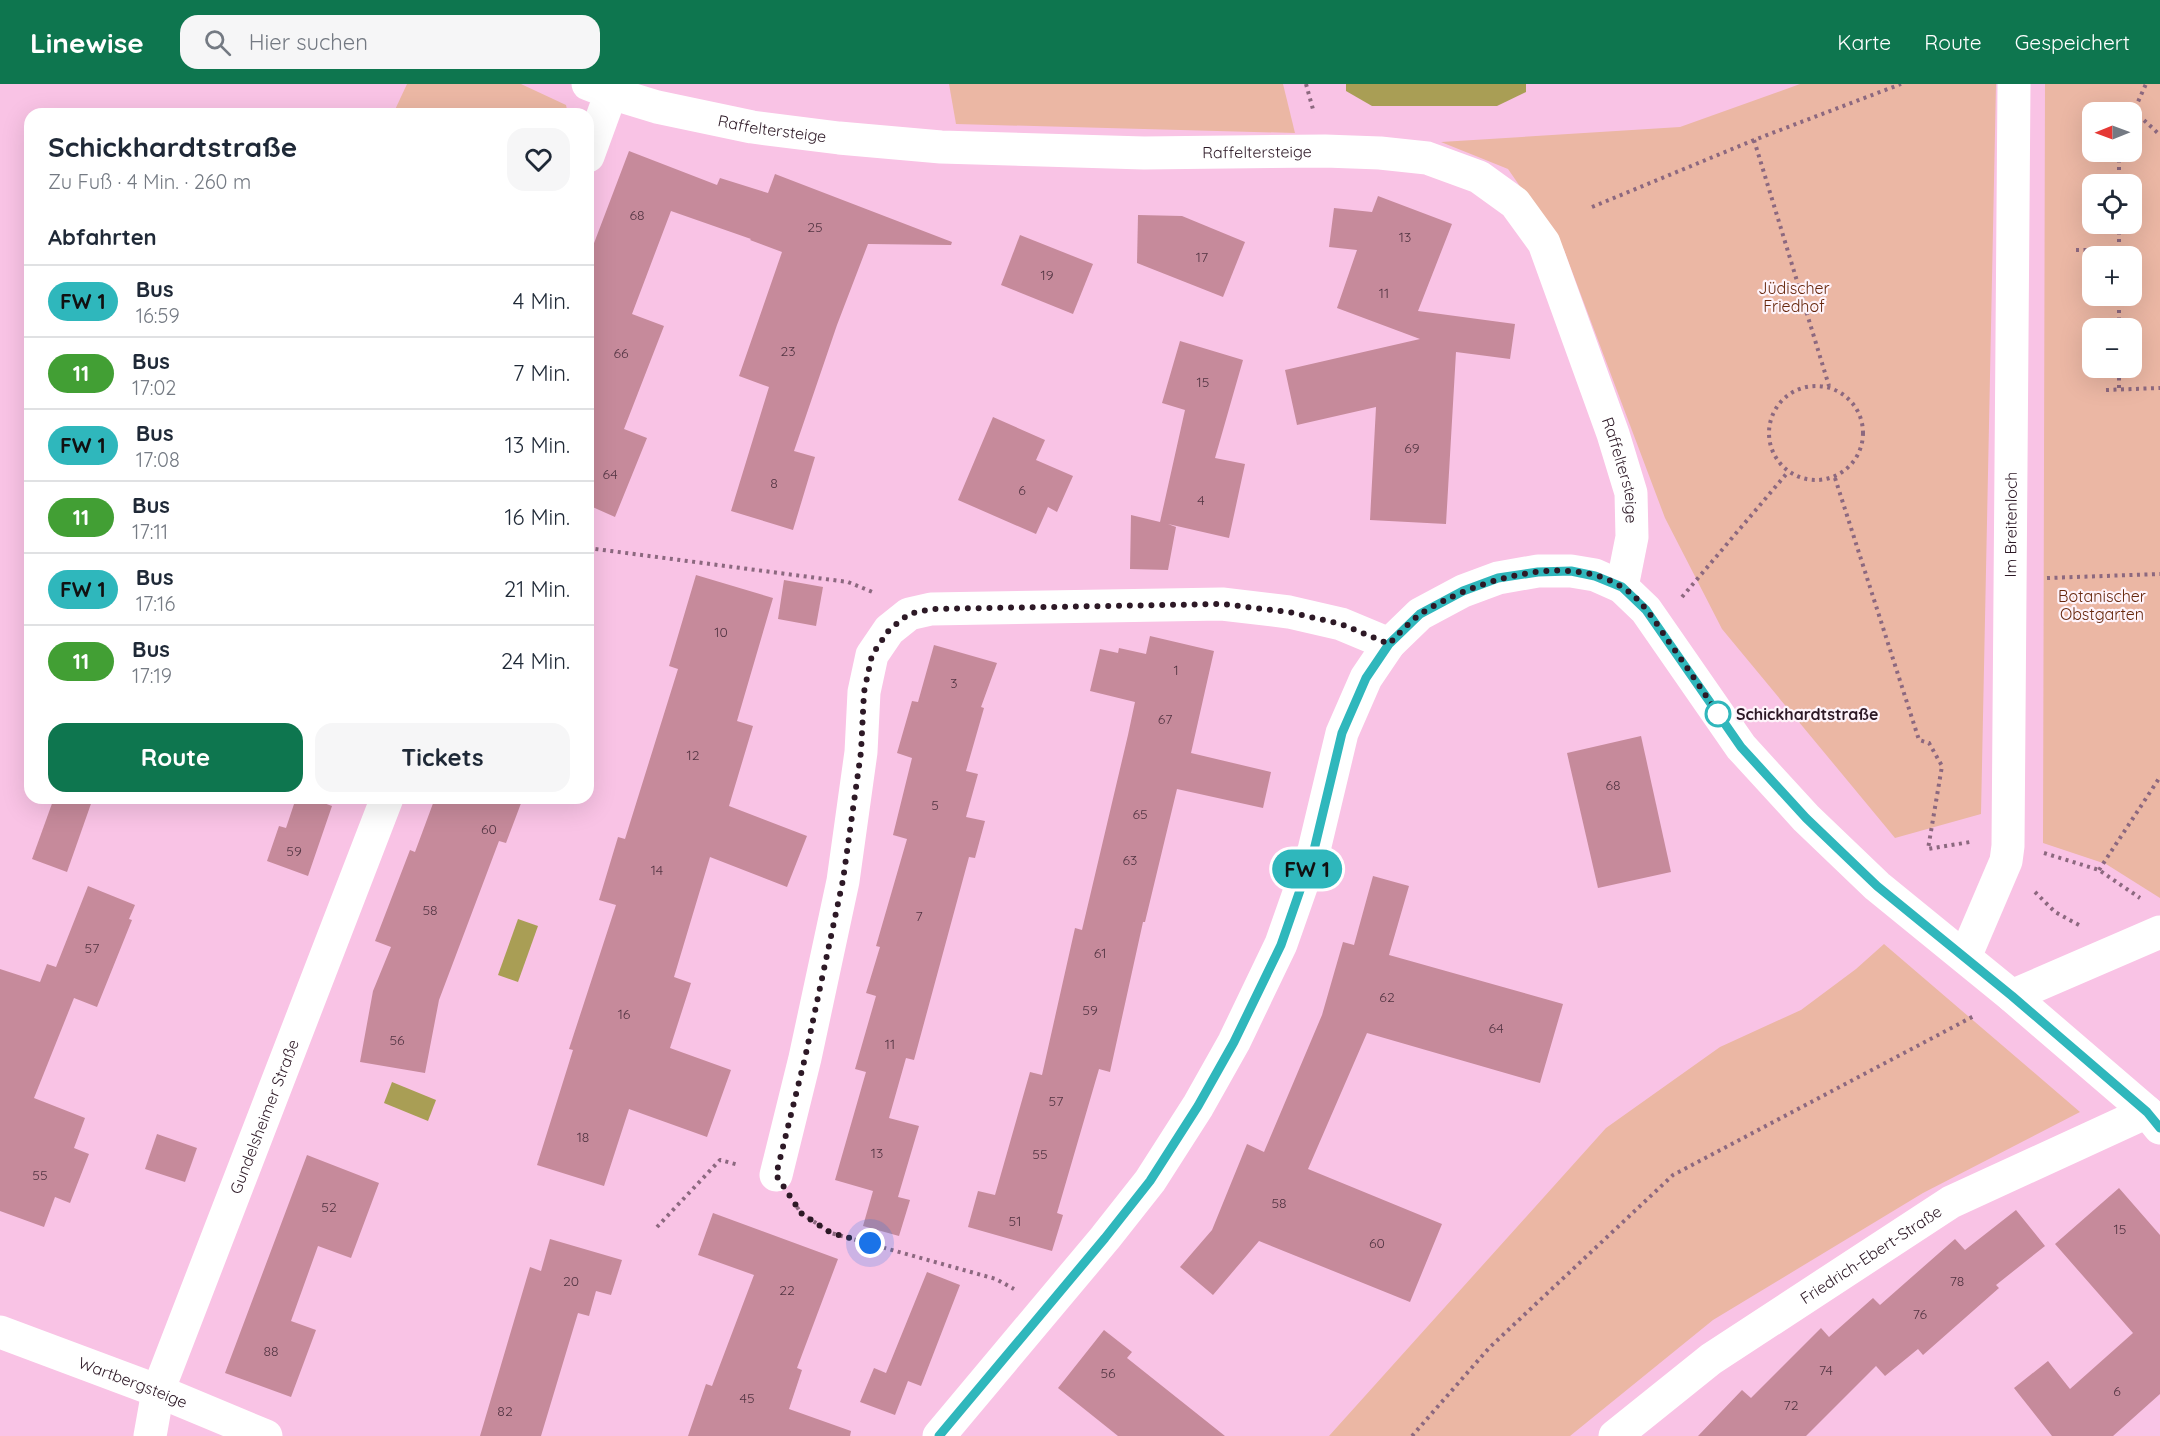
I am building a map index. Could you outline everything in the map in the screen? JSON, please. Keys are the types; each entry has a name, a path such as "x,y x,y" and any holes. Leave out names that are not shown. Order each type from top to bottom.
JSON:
{"street":[{"name":"Im Breitenloch","path":"1965,957 2006,861 2008,846 2014,84"},
{"path":"594,119 599,89"},
{"name":"Raffeltersteige","path":"599,89 657,106 752,127 839,138 940,147 1132,153 1325,151 1380,153 1428,158 1479,177 1515,203 1544,243 1613,434 1631,493 1632,537 1622,587"},
{"path":"939,1436 1143,1189 1198,1106 1234,1042 1281,945 1314,850 1342,733 1366,678 1389,644 1420,614 1463,591 1498,578 1538,572 1571,571 1595,576 1622,587 1646,610 1741,747 1806,818 1877,886 2012,996 2154,1120"},
{"path":"776,1175 805,1058 843,880 861,752 864,692 872,655 889,630 909,614 931,609 1222,604 1289,612 1341,624 1389,644"},
{"name":"Gundelsheimer Straße","path":"150,1436 158,1392 385,804"},
{"path":"2012,996 2147,937"},
{"name":"Friedrich-Ebert-Straße","path":"1615,1436 1711,1359 1951,1202 2154,1120"},
{"name":"Wartbergsteige","path":"0,1332 266,1436"}],"path":[{"path":"1592,207 1754,140 1901,84"},
{"path":"2137,102 2146,84"},
{"path":"2142,121 2160,135"},
{"path":"1754,140 1829,386 1858,409 1865,433 1856,461 1835,478 1810,481 1788,472 1769,443 1772,413 1787,394 1805,386 1829,386"},
{"path":"2076,250 2082,250"},
{"path":"2119,378 2119,388"},
{"path":"2106,390 2160,388"},
{"path":"1658,627 1696,578 1788,472"},
{"path":"1835,478 1919,740 1929,743 1942,766 1930,828"},
{"path":"594,549 848,582"},
{"path":"2011,579 2160,574"},
{"path":"2099,870 2160,777"},
{"path":"2006,861 2055,912 2077,924 2147,937"},
{"path":"1412,1436 1489,1348 1673,1175 2012,996"},
{"path":"657,1227 720,1160 776,1175 801,1213 831,1233 996,1279"}],"green space":[{"path":"407,84 521,84 566,105 567,108 396,108"},
{"path":"949,84 1283,84 1295,133 956,124"},
{"name":"Jüdischer Friedhof","path":"1800,84 1996,84 1981,814 1895,838 1722,629 1665,518 1564,250 1508,169 1441,142 1680,127"},
{"name":"Botanischer Obstgarten","path":"2045,84 2160,84 2160,898 2106,864 2043,843"},
{"path":"1884,944 2080,1112 1923,1193 1713,1320 1570,1436 1329,1436 1606,1128 1720,1047 1801,1010 1856,969"}],"shaded area":[{"path":"1346,84 1526,84 1526,92 1497,106 1372,106 1346,91"},
{"path":"518,919 538,926 518,982 498,975"},
{"path":"392,1082 436,1100 428,1121 384,1103"}],"building":[{"path":"629,151 717,185 720,178 768,193 775,174 952,242 951,245 868,244 837,325 794,451 815,457 793,530 731,511 769,387 739,376 782,252 671,211 632,314 664,326 624,429 647,438 615,517 594,508 594,243"},
{"path":"1378,196 1452,224 1418,311 1515,324 1510,359 1456,352 1446,524 1370,520 1376,407 1297,425 1285,370 1420,339 1337,308 1357,250 1329,247 1334,208 1372,212"},
{"path":"1138,215 1182,216 1245,242 1223,297 1137,263"},
{"path":"1020,235 1093,264 1073,314 1001,285"},
{"path":"1180,341 1243,360 1215,458 1245,464 1229,538 1168,524 1176,527 1168,570 1130,569 1131,515 1160,522 1185,410 1162,403"},
{"path":"993,417 1045,440 1036,460 1073,476 1057,512 1048,507 1036,534 958,500"},
{"path":"696,575 773,598 737,721 753,726 729,806 807,836 787,887 710,857 674,977 691,983 670,1048 731,1070 707,1137 629,1109 604,1186 537,1165 573,1050 569,1049 616,905 599,900 618,837 625,839 678,669 669,666"},
{"path":"784,580 823,587 816,626 778,619"},
{"path":"1150,636 1214,651 1191,753 1271,772 1263,808 1177,789 1145,922 1143,922 1110,1072 1099,1069 1057,1213 1063,1215 1052,1251 968,1227 978,1191 995,1195 1030,1072 1042,1075 1075,928 1082,930 1128,735 1135,702 1090,691 1100,649 1118,653 1119,648 1146,654"},
{"path":"934,645 997,663 981,707 984,708 966,771 978,774 966,817 985,821 975,858 969,857 914,1060 906,1058 889,1118 919,1126 898,1197 910,1200 899,1236 863,1226 873,1191 835,1180 866,1072 855,1069 876,996 866,993 880,947 876,946 907,839 893,835 912,758 897,753 912,701 918,702"},
{"path":"1641,736 1671,872 1598,888 1567,753"},
{"path":"52,804 91,804 67,872 32,859"},
{"path":"294,804 332,806 308,876 267,861 279,826 286,828"},
{"path":"433,804 521,804 506,843 499,841 439,1000 425,1073 360,1062 373,991 391,947 375,941 410,850 415,852"},
{"path":"1373,876 1409,886 1389,955 1563,1004 1540,1083 1367,1033 1308,1169 1442,1224 1410,1302 1259,1241 1213,1295 1180,1267 1212,1230 1247,1144 1264,1152 1322,1015 1343,942 1354,945"},
{"path":"88,886 135,905 129,919 132,920 97,1007 74,998 34,1098 85,1118 74,1148 89,1154 70,1203 55,1197 44,1227 0,1211 0,969 40,982 47,964 56,967"},
{"path":"157,1134 197,1148 185,1182 145,1169"},
{"path":"307,1155 379,1183 351,1258 318,1246 291,1321 316,1330 291,1397 225,1373"},
{"path":"2119,1188 2160,1235 2160,1394 2113,1436 2052,1436 2014,1388 2048,1361 2070,1389 2133,1333 2055,1244"},
{"path":"2016,1210 2045,1246 1996,1285 1999,1288 1923,1355 1918,1349 1885,1376 1876,1366 1806,1436 1698,1436 1742,1390 1751,1398 1821,1328 1829,1337 1873,1298 1880,1305 1955,1239 1965,1250"},
{"path":"713,1213 838,1259 797,1368 802,1370 789,1409 851,1431 850,1436 688,1436 706,1384 712,1386 754,1275 698,1255"},
{"path":"550,1239 622,1260 611,1295 596,1291 589,1316 578,1313 541,1436 480,1436 530,1267 541,1271"},
{"path":"927,1272 960,1285 921,1386 908,1381 895,1415 860,1402 874,1368 886,1373"},
{"path":"1104,1330 1132,1352 1127,1358 1225,1436 1118,1436 1058,1388"}],"bus line":[{"path":"939,1436 1150,1181 1198,1106 1234,1042 1281,945 1314,850 1342,733 1366,678 1389,644 1420,614 1463,591 1498,578 1538,572 1571,571 1595,576 1622,587 1646,610 1741,747 1806,818 1877,886 2012,996 2147,1112 2160,1128"}],"place":[{"name":"Schickhardtstraße","path":"1718,714"}],"route":[{"path":"870,1243 831,1233 801,1213 776,1175 805,1058 843,880 861,752 864,692 872,655 889,630 909,614 931,609 1222,604 1289,612 1341,624 1389,644 1420,614 1463,591 1498,578 1538,572 1571,571 1595,576 1622,587 1646,610 1721,718 1718,714"}]}
